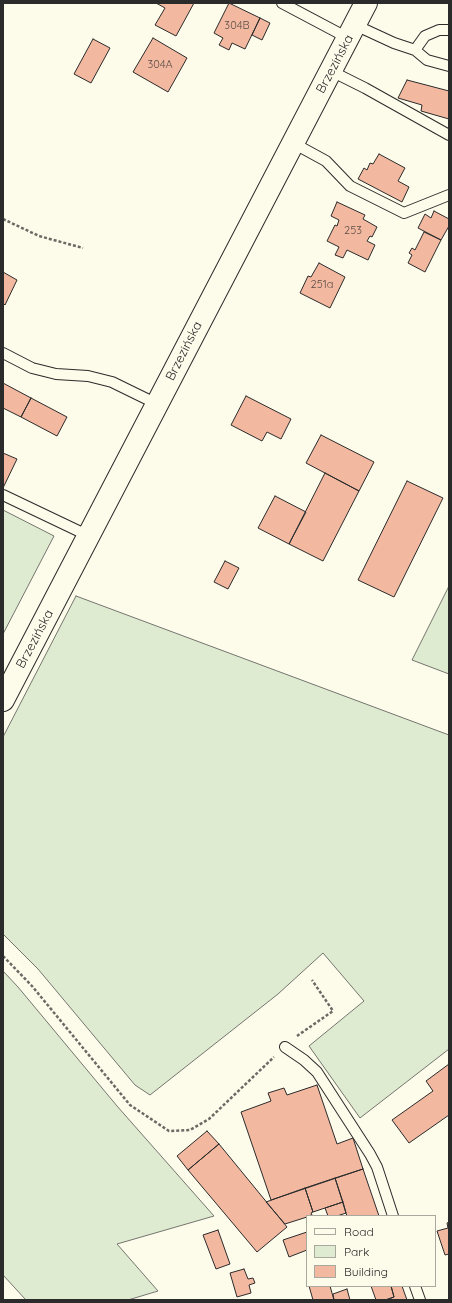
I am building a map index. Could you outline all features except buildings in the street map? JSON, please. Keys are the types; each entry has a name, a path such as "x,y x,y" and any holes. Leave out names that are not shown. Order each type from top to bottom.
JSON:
{"main road":[{"name":"Brzezińska","path":"3,700 366,3"}],"lane":[{"path":"282,3 351,32 415,50 427,60 449,66"},
{"path":"415,50 425,36 439,30 449,30"},
{"path":"331,71 365,88 449,135"},
{"path":"294,143 326,161 350,186 404,213 449,195"},
{"path":"3,353 32,368 56,374 88,376 112,382 157,404"},
{"path":"3,495 89,536"},
{"path":"285,1047 304,1060 317,1072 362,1141 377,1167 393,1215"},
{"path":"415,1287 420,1300"}],"path":[{"path":"3,219 39,236 83,248"},
{"path":"3,956 32,986 130,1105 170,1131 190,1130 209,1119 295,1038 332,1011 312,980"}],"green space":[{"path":"3,510 54,536 3,634"},
{"path":"449,586 449,674 412,660"},
{"path":"76,596 449,735 449,1049 360,1118 309,1046 364,1001 323,953 278,994 150,1095 135,1085 38,969 3,934 3,737"},
{"path":"3,971 117,1106 214,1216 117,1244 158,1291 128,1300 26,1300 3,1275"}]}
